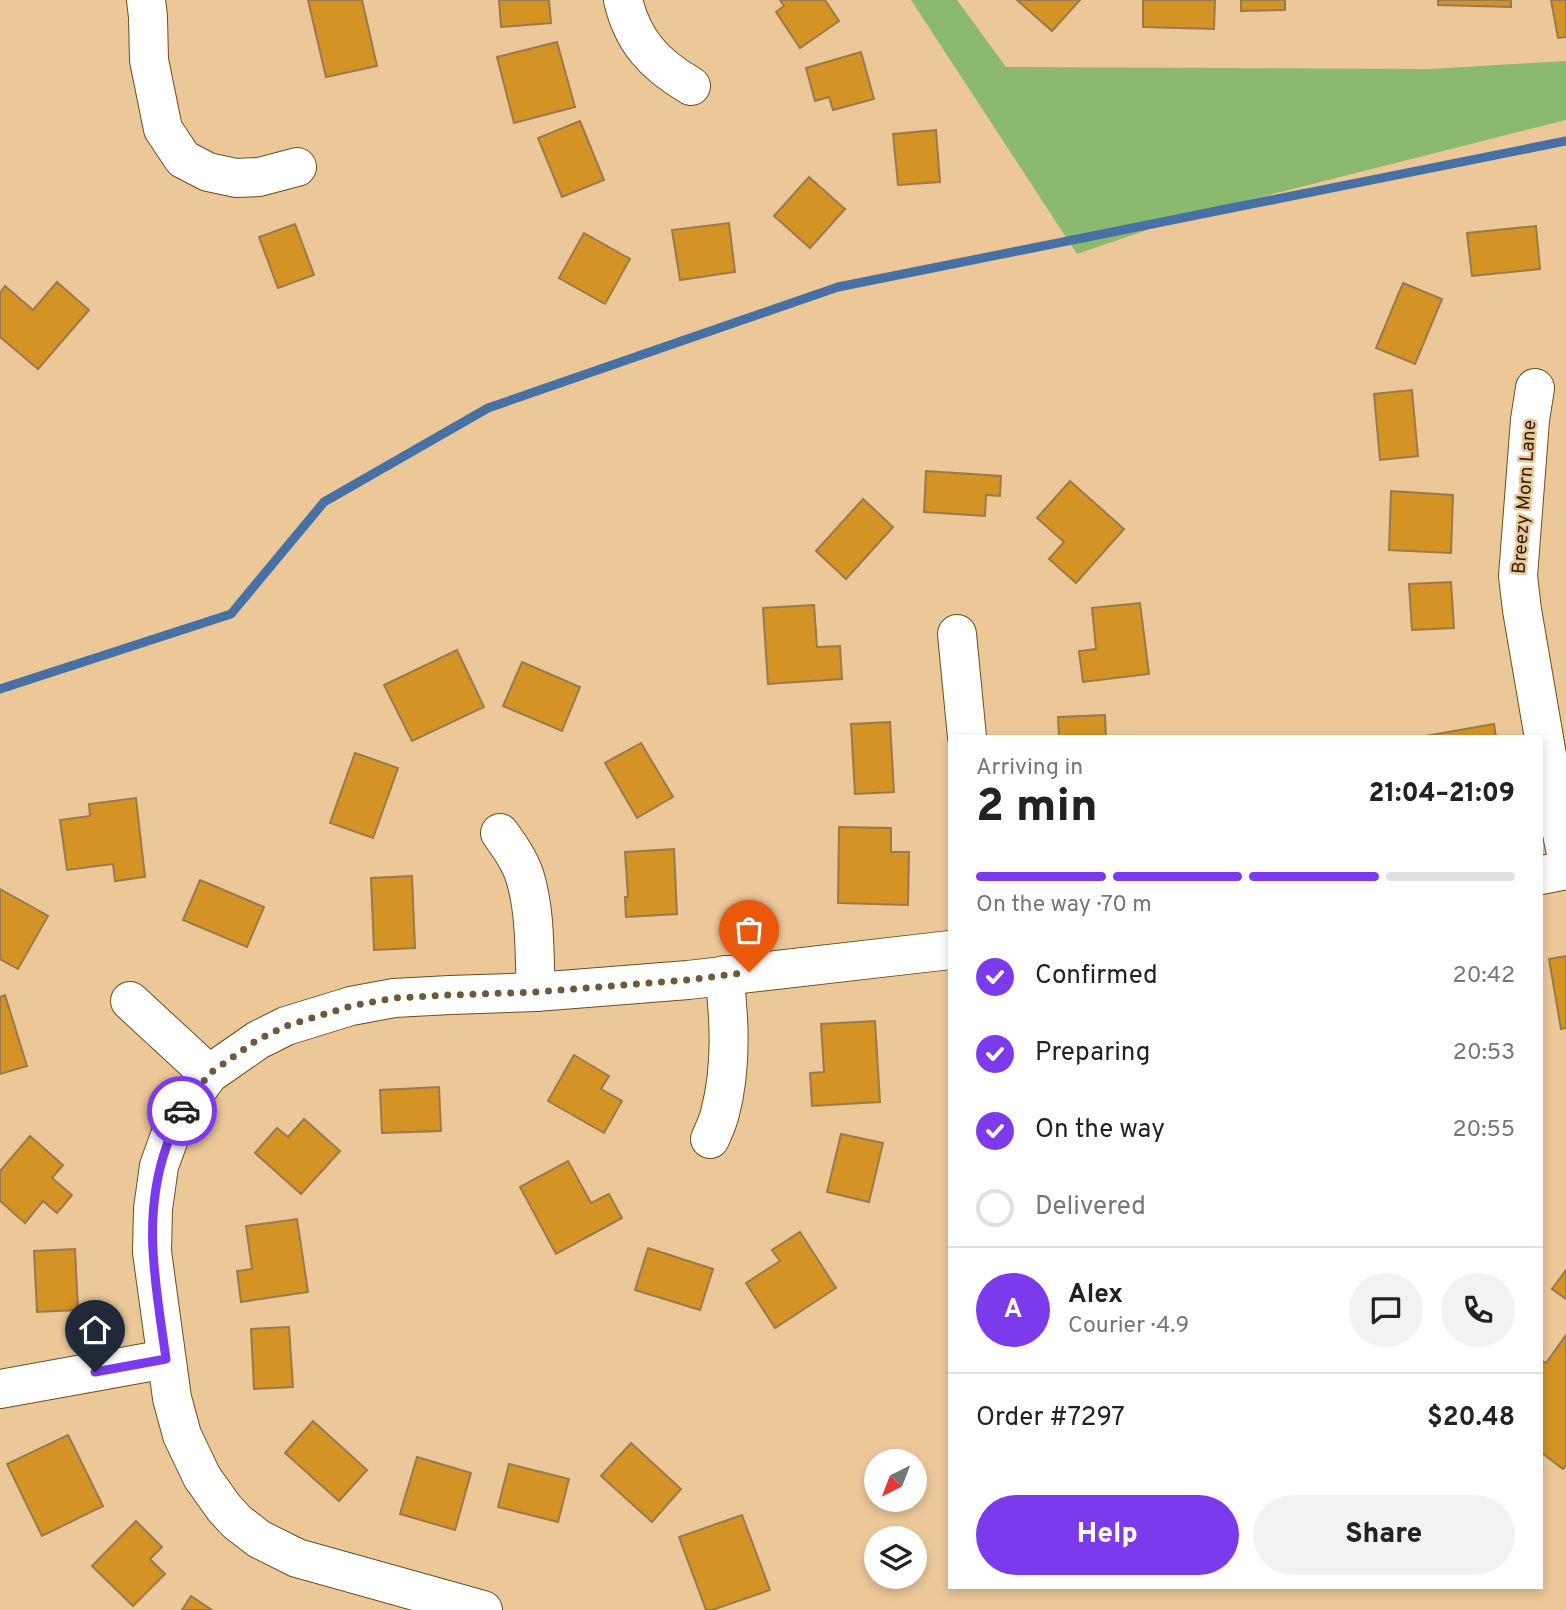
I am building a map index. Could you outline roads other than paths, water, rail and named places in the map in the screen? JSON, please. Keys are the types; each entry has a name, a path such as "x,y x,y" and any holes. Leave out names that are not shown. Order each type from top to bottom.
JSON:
{"street":[{"path":"146,0 149,60 163,129 183,159 208,172 236,178 259,177 298,167"},
{"path":"623,0 626,15 637,39 670,74 691,86"},
{"name":"Breezy Morn Lane","path":"1535,388 1518,576 1566,854"},
{"path":"957,634 967,735"},
{"path":"500,834 511,848 524,876 533,918 536,992"},
{"path":"1543,875 1566,870"},
{"path":"483,1610 297,1558 259,1539 237,1522 223,1508 202,1477 182,1435 172,1398 152,1252 153,1209 159,1166 176,1119 209,1074 257,1040 286,1026 351,1006 394,998 536,992 688,980 948,950"},
{"path":"710,1139 720,1113 727,1074 727,1000 724,975"},
{"path":"130,1001 209,1074"},
{"path":"0,1389 166,1359"}],"waterway":[{"path":"0,689 231,614 324,502 488,408 838,287 1566,141"}]}
